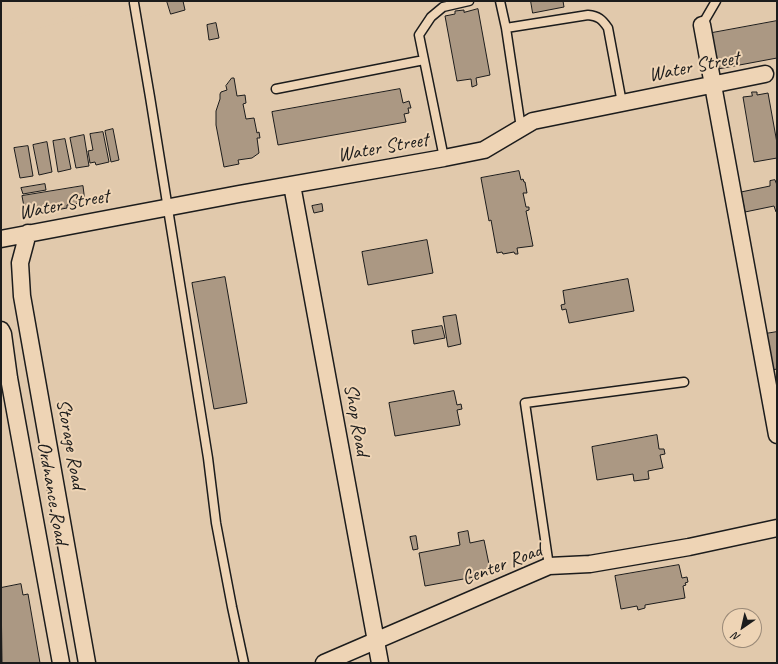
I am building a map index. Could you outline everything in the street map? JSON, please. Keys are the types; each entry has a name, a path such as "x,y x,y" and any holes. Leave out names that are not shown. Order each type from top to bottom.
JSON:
{"street":[{"path":"702,25 777,435"},
{"name":"Water Street","path":"1,239 484,150 533,121 765,74"},
{"name":"Shop Road","path":"292,185 380,663"},
{"name":"Storage Road","path":"28,233 20,263 22,296 87,663"},
{"name":"Ordnance Road","path":"1,330 3,334 9,378 61,663"},
{"name":"Center Road","path":"324,663 549,566 590,564 689,548 777,528"}],"lane":[{"path":"444,158 419,35 431,17 443,7 469,1"},
{"path":"500,1 506,28 520,128"},
{"path":"702,25 716,1"},
{"path":"134,3 208,458 216,523 244,663"},
{"path":"506,28 588,15 597,16 603,20 608,28 622,103"},
{"path":"276,89 424,60"},
{"path":"549,566 525,403 684,382"}],"pier":[{"path":"11,1 131,1 129,3 1,39 1,4"}],"building":[{"path":"167,1 183,1 185,10 171,14"},
{"path":"531,1 563,1 564,7 533,13"},
{"path":"478,9 490,75 476,78 477,85 472,87 471,79 457,81 445,16 455,14 455,11 464,10 464,12"},
{"path":"777,21 777,58 718,69 712,33"},
{"path":"216,23 219,38 209,40 207,25"},
{"path":"232,78 234,78 237,96 245,95 246,103 243,104 246,119 254,118 257,133 259,132 260,138 257,138 259,153 252,158 238,160 239,164 224,167 216,125 216,111 220,94 221,92 227,90 226,86"},
{"path":"400,89 403,103 409,101 411,108 408,108 409,113 404,114 406,122 278,145 272,112"},
{"path":"752,92 757,92 757,95 768,93 777,143 777,158 754,162 743,97 752,96"},
{"path":"113,129 119,160 111,162 105,131"},
{"path":"103,132 109,162 96,165 95,162 90,163 88,151 93,150 90,134"},
{"path":"84,135 89,166 76,168 70,138"},
{"path":"65,139 71,169 58,172 53,141"},
{"path":"47,142 52,172 39,175 33,145"},
{"path":"28,146 33,176 20,178 14,148"},
{"path":"519,171 521,180 523,179 525,182 527,193 523,193 526,207 529,207 529,210 526,211 533,246 517,248 518,254 515,254 514,252 503,254 502,252 497,253 481,178"},
{"path":"775,180 777,185 777,212 774,206 745,212 741,192 770,186 770,181"},
{"path":"45,184 46,190 23,194 21,188"},
{"path":"83,186 84,197 79,197 80,203 67,205 67,208 40,213 39,210 25,212 22,196"},
{"path":"322,204 323,211 314,213 312,206"},
{"path":"427,240 433,273 368,285 362,252"},
{"path":"225,277 247,403 214,409 192,283"},
{"path":"628,279 634,311 569,323 566,309 562,310 561,305 565,304 563,291"},
{"path":"456,315 461,344 448,347 443,317"},
{"path":"442,326 445,338 414,344 412,331"},
{"path":"777,332 777,369 772,370 765,334"},
{"path":"454,391 457,405 461,404 462,409 457,410 460,425 395,436 389,403"},
{"path":"657,435 659,449 664,449 665,454 660,455 663,468 648,471 649,479 634,481 633,474 597,480 592,447"},
{"path":"468,531 470,543 484,540 491,574 425,586 419,553 460,545 458,533"},
{"path":"416,536 418,549 413,550 410,537"},
{"path":"679,565 682,578 687,577 688,582 683,586 685,598 645,605 645,608 638,610 637,606 621,609 615,576"},
{"path":"21,584 23,595 28,594 40,663 2,663 1,588"}]}
